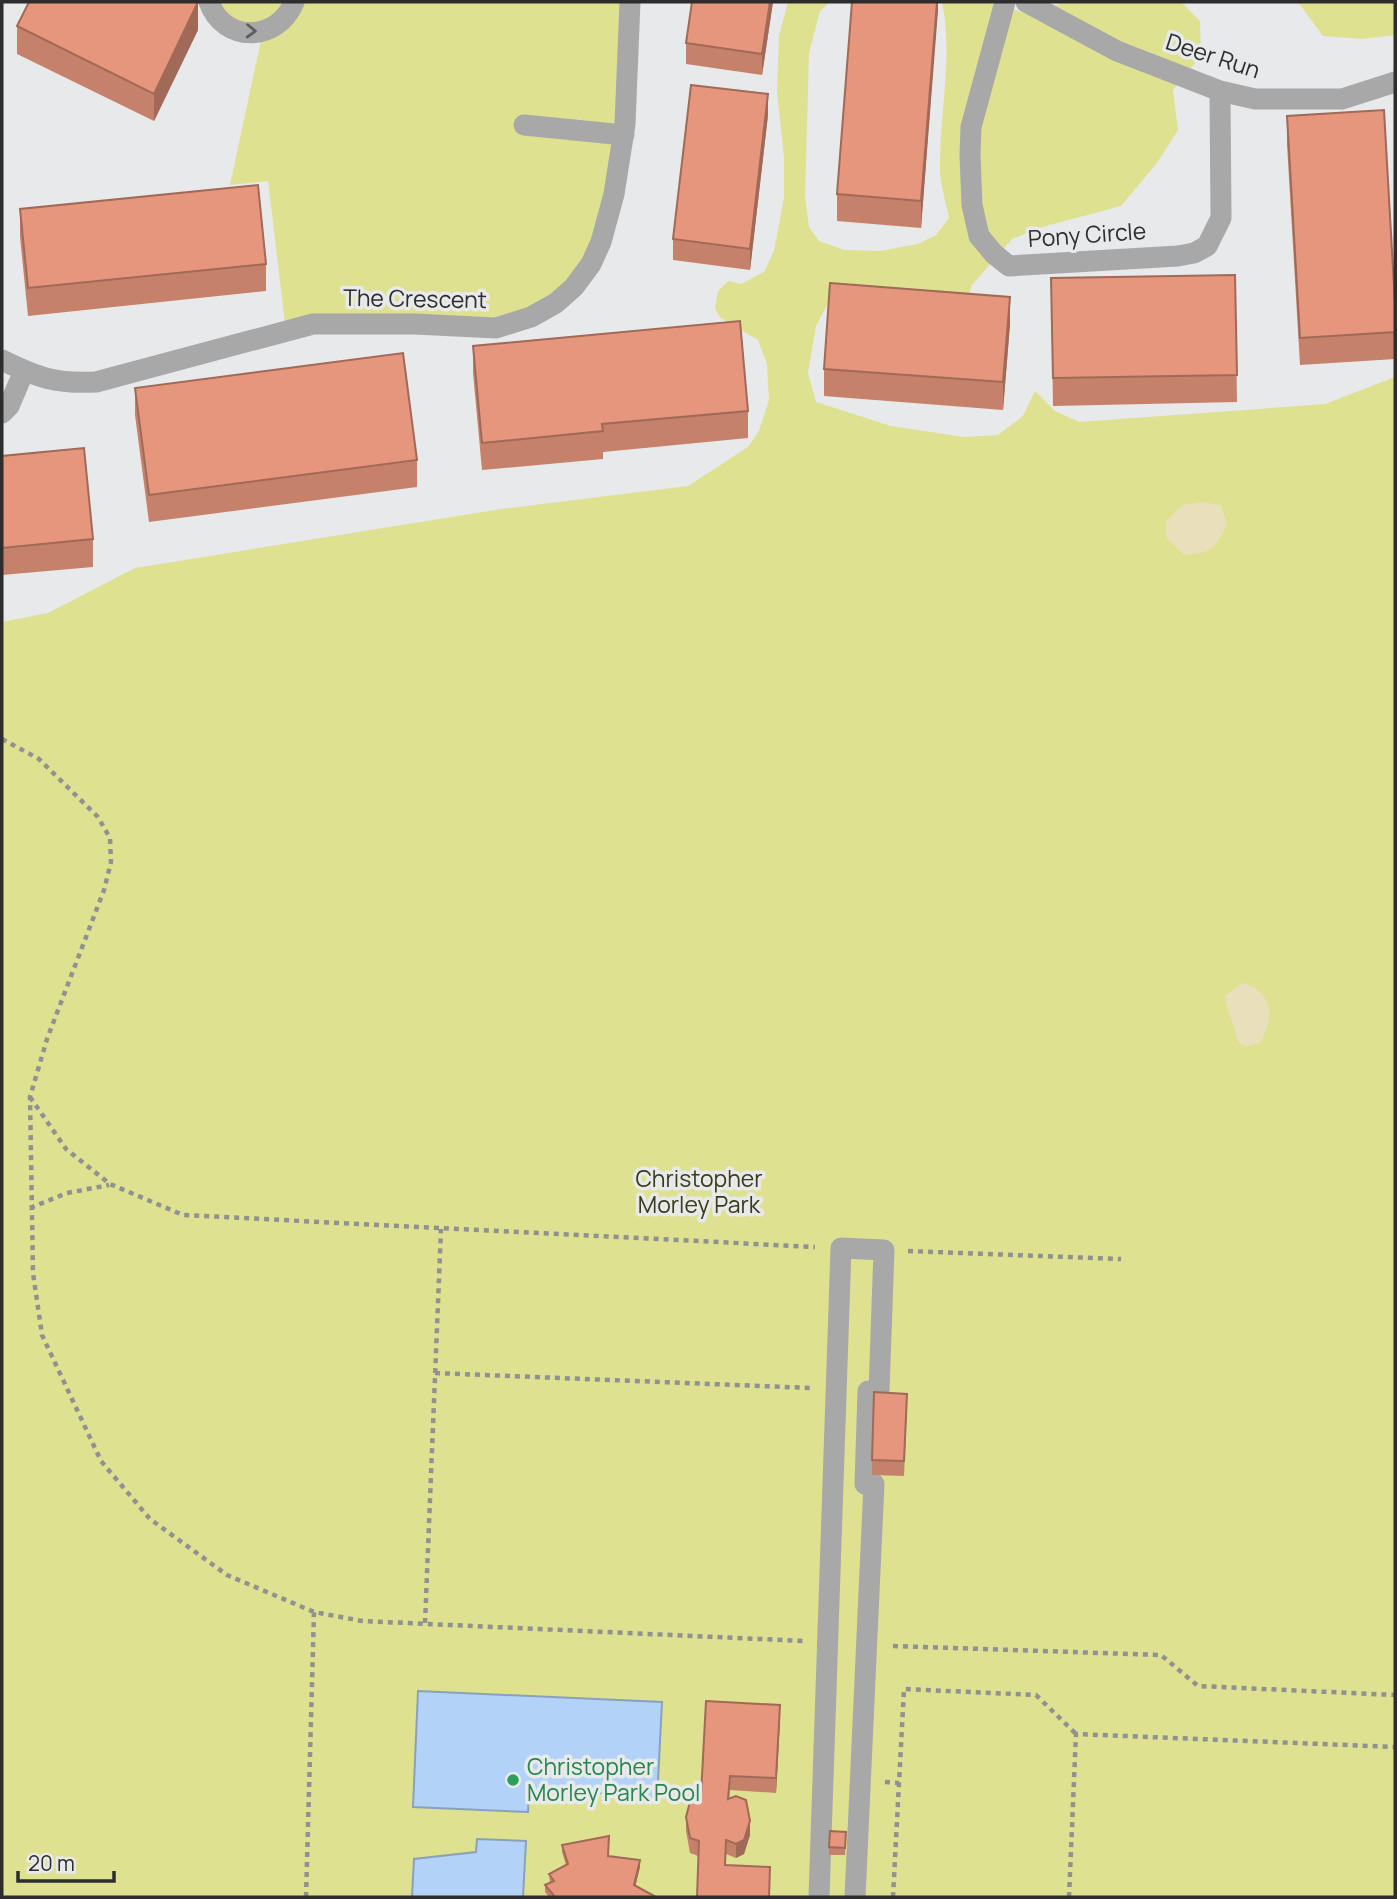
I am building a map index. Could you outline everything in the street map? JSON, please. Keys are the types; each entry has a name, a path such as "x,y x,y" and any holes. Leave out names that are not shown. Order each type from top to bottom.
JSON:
{"street":[{"path":"209,2 221,21 234,30 248,33 271,29 285,18 295,2"},
{"name":"The Crescent","path":"2,360 41,379 74,383 96,382 313,324 496,328 531,317 556,303 574,287 591,264 601,242 614,194 624,135 630,2"},
{"name":"Pony Circle","path":"1005,2 971,127 970,155 972,205 979,236 994,254 1009,266 1178,256 1194,253 1207,246 1221,218 1220,91"},
{"name":"Deer Run","path":"1026,2 1117,51 1220,91 1255,99 1342,99 1395,82"},
{"path":"524,125 624,135"},
{"path":"2,413 9,406 24,371"},
{"path":"819,1897 828,1643 836,1389 841,1248 884,1250 879,1391 836,1389"},
{"path":"866,1484 868,1391"},
{"path":"833,1483 874,1484 855,1897"},
{"path":"828,1643 866,1645"}],"path":[{"path":"2,739 39,759 99,817 110,838 111,862 104,890 47,1040 30,1097 33,1273 42,1335 101,1461 150,1519 226,1575 314,1612 362,1621 828,1643"},
{"path":"30,1097 66,1149 110,1185 183,1215 841,1248"},
{"path":"30,1208 67,1192 110,1185"},
{"path":"425,1623 441,1229"},
{"path":"918,1251 1121,1259"},
{"path":"435,1373 836,1389"},
{"path":"306,1897 314,1612"},
{"path":"866,1645 1161,1655 1198,1686 1395,1695"},
{"path":"893,1897 904,1689 1036,1695 1076,1734 1395,1747"},
{"path":"1069,1897 1076,1734"},
{"path":"880,1782 900,1783"}],"green space":[{"path":"209,2 630,2 625,124 591,264 531,317 286,331 268,181 230,185 263,31 253,33"},
{"name":"Christopher Morley Park","path":"788,2 830,2 820,11 809,53 805,197 809,227 819,241 844,250 880,251 918,244 936,235 949,218 940,171 946,62 942,2 994,2 1027,14 1068,2 1181,2 1200,21 1201,56 1173,90 1178,130 1157,163 1121,206 1046,226 1012,239 972,285 968,298 844,294 827,305 816,326 808,373 816,402 891,426 964,437 998,435 1023,416 1035,391 1055,411 1079,422 1325,404 1395,377 1395,1897 2,1897 2,622 48,613 135,568 501,509 688,486 748,447 759,431 769,400 767,364 758,340 721,318 715,309 718,291 728,281 741,284 764,272 774,251 784,198 784,158 777,91 779,36"},
{"path":"1298,2 1395,2 1395,35 1362,39 1323,36"}],"sand":[{"path":"1201,502 1221,505 1227,524 1212,548 1201,553 1184,555 1166,538 1166,521 1182,505"},
{"path":"1241,983 1254,987 1263,995 1269,1013 1261,1042 1246,1047 1238,1042 1225,996"}],"water":[{"path":"418,1691 662,1702 657,1801 643,1801 642,1795 529,1790 528,1812 413,1807"},
{"path":"477,1839 526,1841 523,1897 412,1897 414,1859 476,1852"}],"building":[{"path":"29,2 198,2 154,94 17,26"},
{"path":"692,2 770,2 762,54 686,43"},
{"path":"852,2 937,2 921,201 837,194"},
{"path":"691,85 768,94 750,249 673,239"},
{"path":"1384,110 1395,332 1300,338 1287,116"},
{"path":"258,185 266,264 28,288 20,209"},
{"path":"1235,275 1237,375 1053,378 1051,278"},
{"path":"830,283 1010,297 1003,382 824,369"},
{"path":"740,321 748,411 602,424 603,431 482,443 473,346"},
{"path":"403,353 417,460 149,495 135,388"},
{"path":"84,448 93,539 2,548 2,456"},
{"path":"874,1392 907,1394 904,1461 872,1460"},
{"path":"706,1701 780,1705 776,1778 730,1776 728,1799 736,1796 746,1800 750,1821 744,1840 736,1844 726,1840 725,1865 770,1867 769,1897 697,1897 699,1841 690,1838 686,1817 691,1798 701,1795"},
{"path":"830,1831 846,1832 845,1848 829,1847"},
{"path":"609,1836 608,1856 640,1860 634,1885 656,1897 555,1897 545,1885 554,1881 549,1874 568,1864 562,1845"}],"place":[{"name":"Christopher Morley Park Pool","path":"513,1780"}]}
